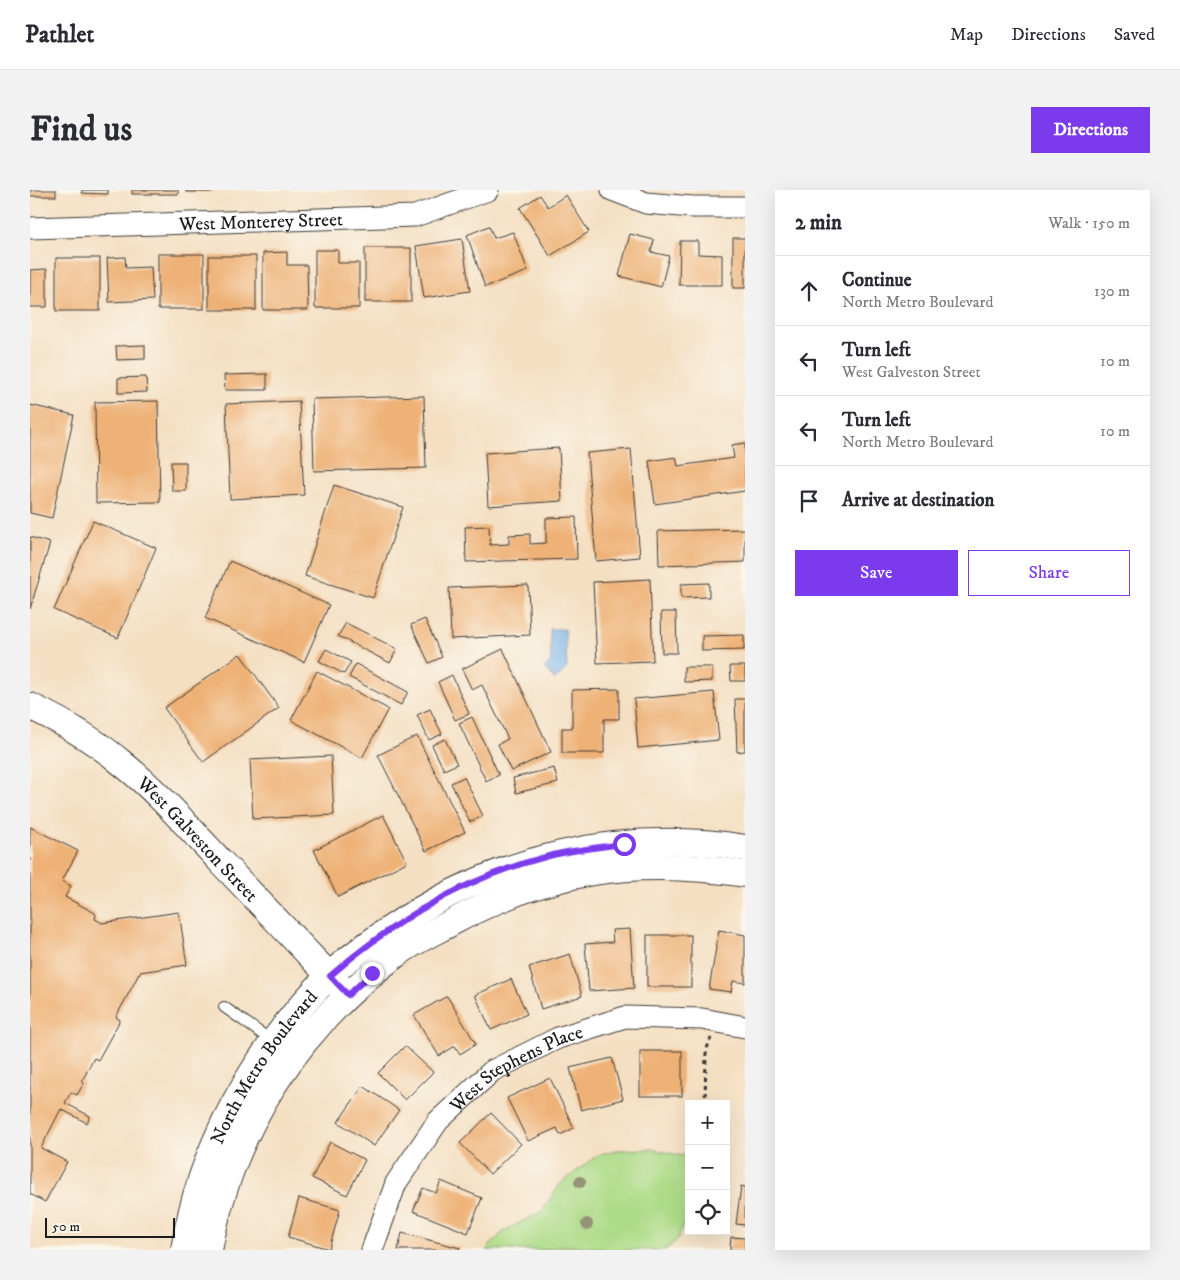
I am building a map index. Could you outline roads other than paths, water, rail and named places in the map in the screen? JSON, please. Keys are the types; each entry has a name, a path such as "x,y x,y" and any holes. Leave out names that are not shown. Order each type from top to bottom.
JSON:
{"street":[{"name":"West Monterey Street","path":"30,228 414,216 488,190"},
{"path":"612,190 646,203 692,207 745,207"},
{"name":"West Galveston Street","path":"30,706 92,740 142,780 348,995"},
{"name":"North Metro Boulevard","path":"184,1250 193,1204 216,1138 244,1085 273,1041 293,1016 330,976 379,936 426,906 469,885 549,856 585,849 643,842 700,843 745,848"},
{"name":"North Metro Boulevard","path":"209,1250 218,1206 238,1151 252,1120 273,1084 303,1043 348,995 395,955 418,940 492,902 553,881 588,873 638,868 696,868 745,874"},
{"name":"West Stephens Place","path":"372,1250 396,1183 406,1167 438,1121 492,1071 558,1038 625,1017 702,1019 745,1027"}],"lane":[{"path":"224,1007 273,1041"}],"water":[{"path":"550,629 565,629 567,668 555,680 544,668 551,661"}]}
